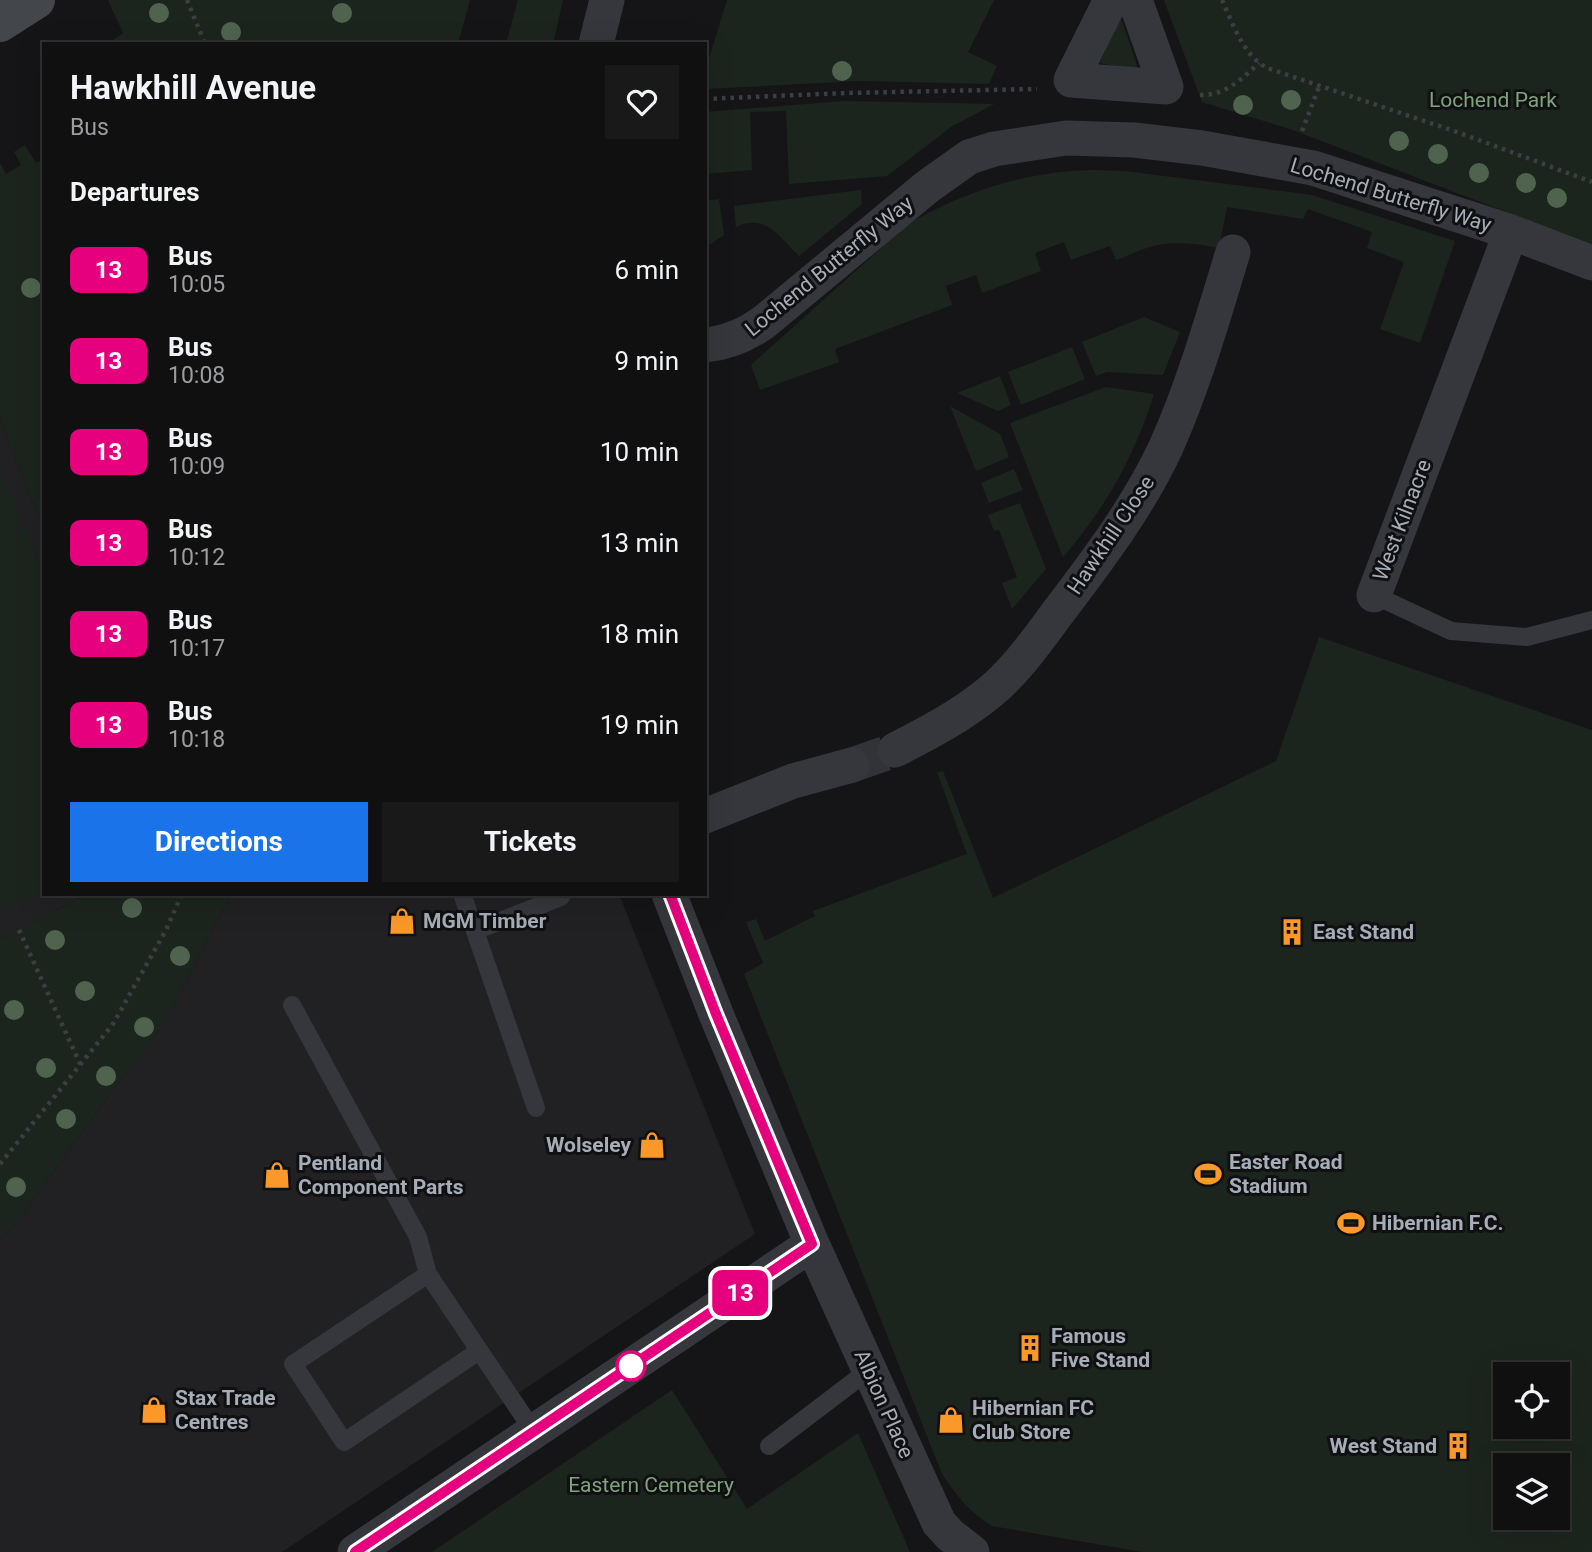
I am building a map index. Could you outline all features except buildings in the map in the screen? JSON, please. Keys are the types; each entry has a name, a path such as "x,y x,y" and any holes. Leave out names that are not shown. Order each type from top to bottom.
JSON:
{"street":[{"path":"596,42 607,0"},
{"path":"1111,0 1071,80 1166,87 1135,0"},
{"name":"Lochend Butterfly Way","path":"707,345 733,340 750,332 927,187 969,157 993,149 1066,138 1101,137 1202,148 1313,168 1511,232 1592,263"},
{"name":"West Kilnacre","path":"1374,595 1511,232"},
{"name":"Hawkhill Close","path":"895,750 971,708 992,690 1053,618 1123,522 1151,476 1178,418 1202,354 1233,252"},
{"path":"707,815 793,781 852,765"},
{"name":"Albion Place","path":"671,896 716,1014 812,1244 939,1523 972,1552"},
{"path":"355,1552 812,1244"}],"lane":[{"name":"West Kilnacre","path":"1374,595 1451,631 1527,637 1592,620"},
{"path":"463,896 536,1108"},
{"path":"475,930 561,897"},
{"path":"292,1004 418,1237 428,1274 534,1432"},
{"path":"428,1274 293,1364 344,1442 479,1352"},
{"path":"769,1446 869,1370"}],"path":[{"path":"187,0 204,42"},
{"path":"1222,0 1241,42 1259,63 1592,182"},
{"path":"1166,87 1203,96 1212,94 1240,81 1259,63"},
{"path":"707,99 1041,88 1071,80"},
{"path":"1291,163 1320,87"},
{"path":"0,1164 113,1024 141,977 181,896"},
{"path":"19,930 81,1066"}],"shaded area":[{"path":"0,420 42,524 42,896 84,896 0,939"},
{"path":"230,896 620,896 755,1234 282,1552 0,1552 0,1240 23,1214 164,1025"}],"green space":[{"path":"108,0 470,0 459,42 110,42 123,33"},
{"path":"518,0 563,0 553,42 507,40"},
{"path":"727,0 994,0 968,52 997,66 989,84 858,81 707,89 707,65"},
{"name":"Lochend Park","path":"1164,0 1592,0 1592,245 1293,130 1202,102"},
{"path":"1118,21 1122,21 1137,66 1134,70 1100,63"},
{"path":"844,101 994,104 951,127 887,176 789,184 786,111 750,112 752,170 707,174 707,112"},
{"path":"25,145 36,163 42,160 42,524 0,420 0,163 6,174 21,165 14,152"},
{"path":"1091,170 1125,171 1312,195 1455,241 1420,343 1380,329 1404,262 1367,248 1372,232 1308,209 1303,219 1227,207 1219,248 1174,243 1156,245 1116,260 1110,246 1071,260 1064,242 1035,253 1041,271 982,293 976,275 946,286 952,305 835,349 839,362 760,390 751,365 908,224 951,202 996,185 1042,175"},
{"path":"861,190 862,204 799,256 778,235 763,225 746,223 736,227 734,206"},
{"path":"719,199 724,235 707,247 707,201"},
{"path":"1144,317 1180,332 1163,375 1107,372 1096,376 1082,342"},
{"path":"1072,347 1085,379 1021,405 1008,372"},
{"path":"1000,376 1011,405 998,411 957,393"},
{"path":"1106,387 1154,394 1138,438 1118,480 1093,519 1063,557 1010,423"},
{"path":"950,406 1000,434 1009,457 976,471"},
{"path":"0,467 42,567 42,894 0,911"},
{"path":"1014,469 1023,490 989,503 981,483"},
{"path":"1020,503 1046,569 1012,609 1002,583 1017,577 999,530 994,531 988,515"},
{"name":"Easter Road Stadium","path":"1319,637 1592,730 1592,1552 1143,1552 992,1526 964,1503 942,1474 744,974 763,963 746,922 756,919 765,941 815,916 813,911 967,854 937,772 943,771 993,898 1276,761"},
{"path":"84,896 230,896 164,1025 23,1214 0,1240 0,939"},
{"name":"Eastern Cemetery","path":"672,1390 747,1509 858,1433 910,1552 432,1552"}],"tunnel":[{"path":"852,765 895,750"}],"bus line":[{"name":"13","path":"355,1552 812,1244 716,1014 671,896"}],"place":[{"name":"MGM Timber","path":"402,921"},
{"name":"East Stand","path":"1292,932"},
{"name":"Wolseley","path":"652,1145"},
{"name":"Easter Road Stadium","path":"1208,1174"},
{"name":"Pentland Component Parts","path":"277,1175"},
{"name":"Hibernian F.C.","path":"1351,1223"},
{"name":"Famous Five Stand","path":"1030,1348"},
{"name":"Stax Trade Centres","path":"154,1410"},
{"name":"Hibernian FC Club Store","path":"951,1420"},
{"name":"West Stand","path":"1458,1446"}]}
